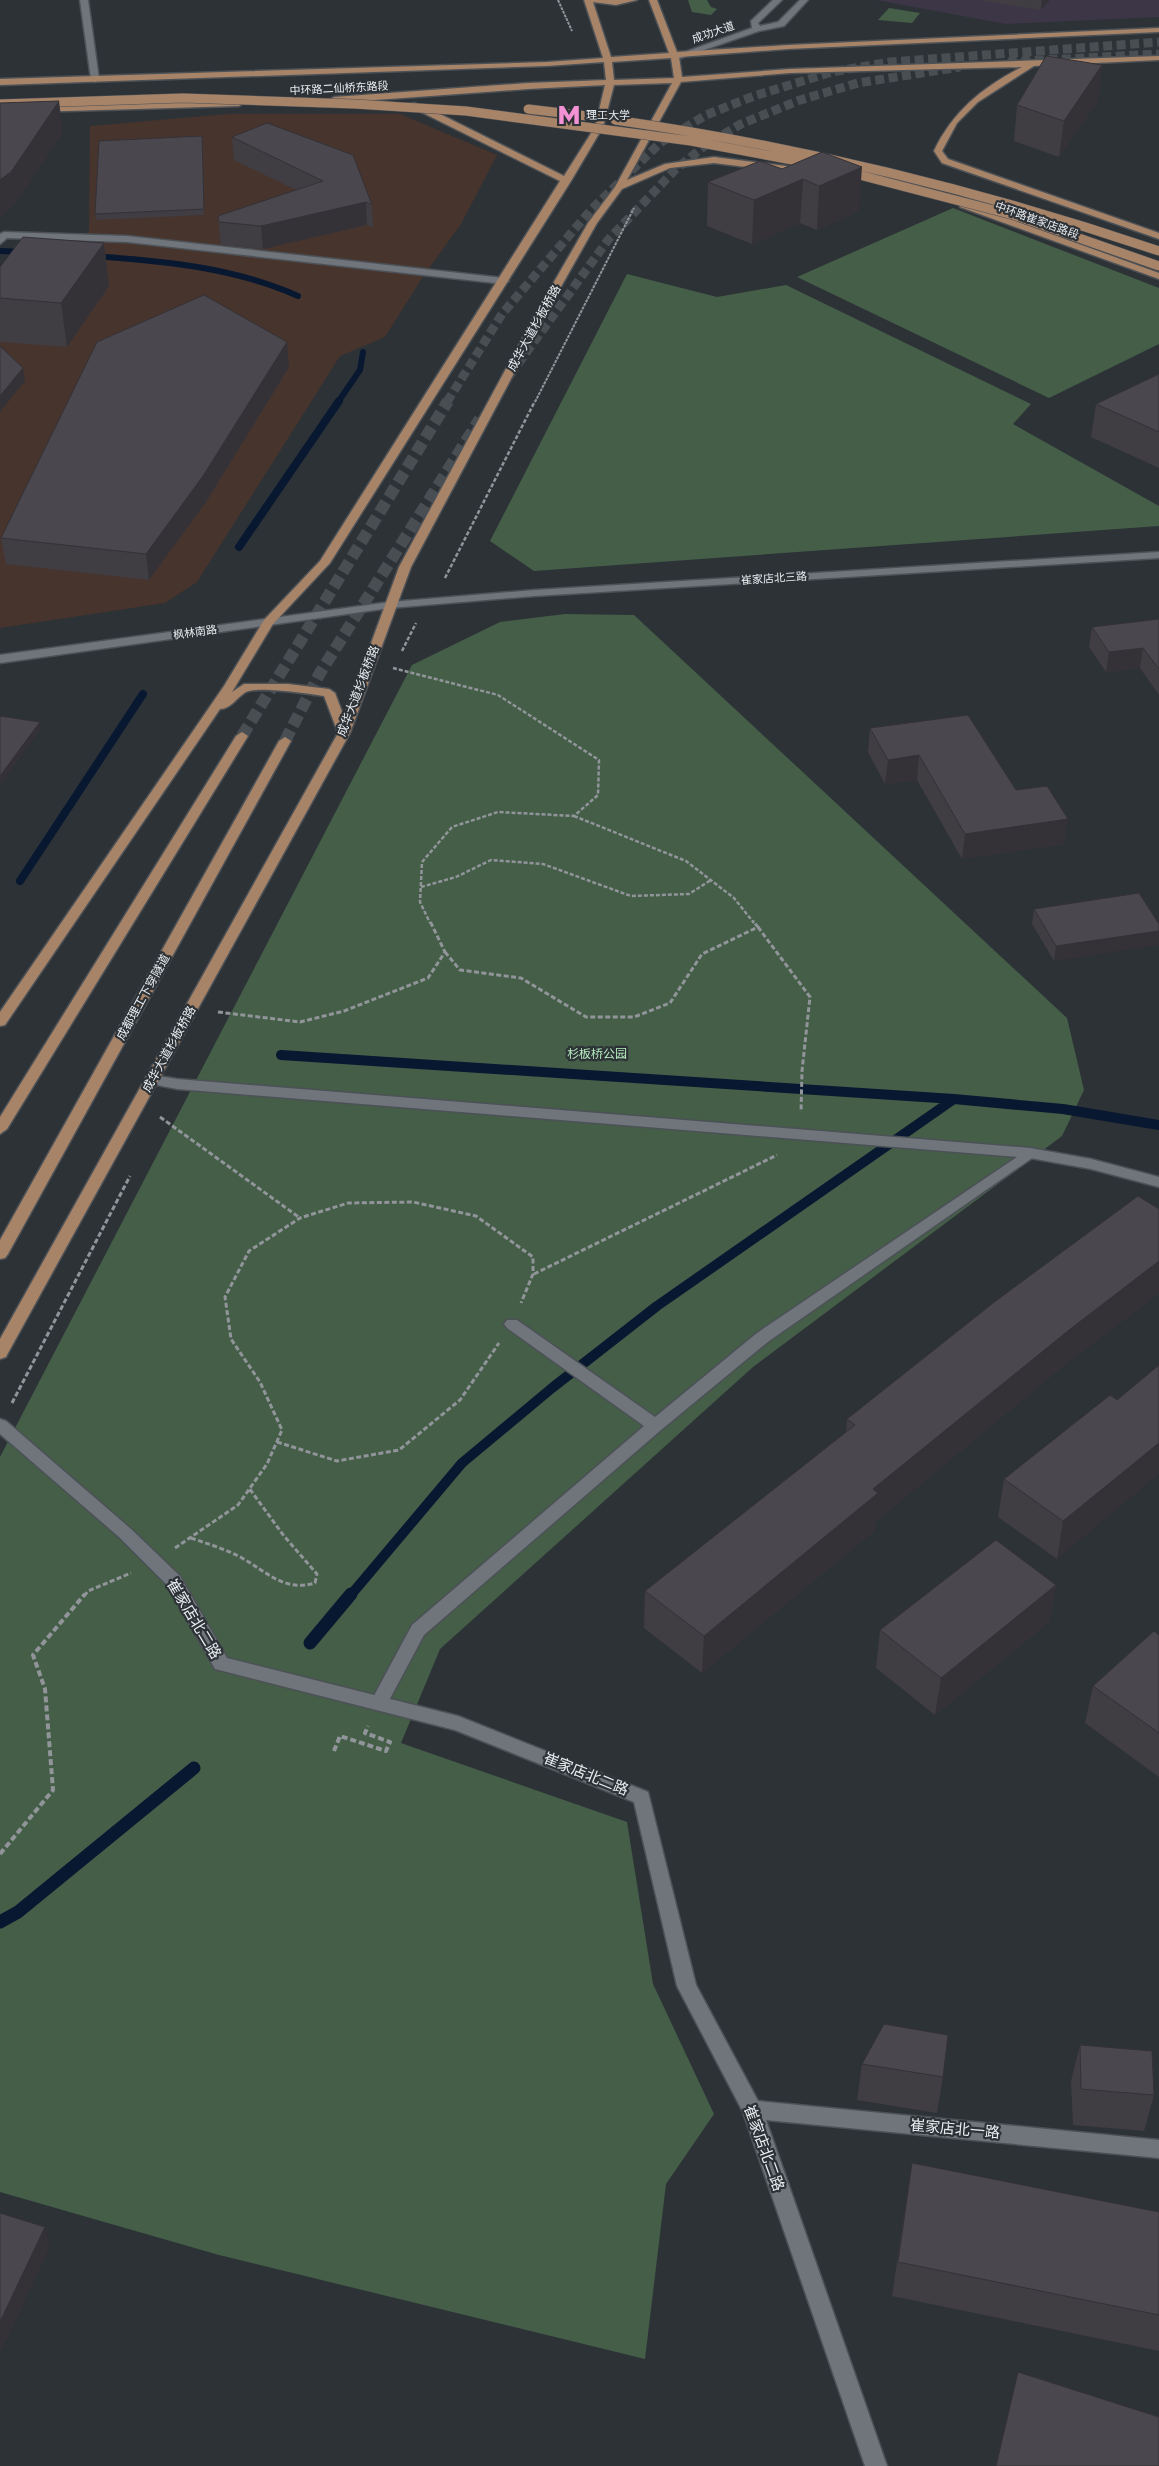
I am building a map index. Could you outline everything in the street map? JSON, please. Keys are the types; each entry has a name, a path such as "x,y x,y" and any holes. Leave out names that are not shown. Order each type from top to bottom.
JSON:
{"main road":[{"path":"0,1022 209,716 268,622 324,564 567,181 599,127 610,83 608,60 588,0"},
{"path":"595,0 616,3 633,0"},
{"path":"653,0 675,57 678,80"},
{"name":"中环路二仙桥东路段","path":"0,82 675,57 788,47 1159,30"},
{"name":"中环路二仙桥东路段","path":"0,110 355,100 528,86 678,80 790,71 1033,64 1159,58"},
{"name":"中环路崔家店路段","path":"1033,64 1012,75 965,107 945,132 938,151 945,161 1159,236"},
{"name":"成华大道杉板桥路","path":"0,1352 344,733 405,567 540,315 593,223 619,188 678,80"},
{"path":"0,95 232,92 339,94 504,106"},
{"path":"0,104 183,98 355,104 466,111 627,132 808,163 890,182 1013,215 1159,266"},
{"path":"355,100 409,105 439,117 567,181"},
{"path":"522,108 688,130 905,172 1074,221 1159,251"},
{"name":"中环路崔家店路段","path":"619,188 668,166 714,160 859,177 906,187 948,199 1159,276"},
{"path":"209,716 244,688 288,688 329,693 344,733"},
{"path":"0,1129 242,736"},
{"name":"成都理工下穿隧道","path":"0,1254 285,741"}],"street":[{"path":"84,0 95,79"},
{"path":"757,29 754,24 778,0"},
{"name":"成功大道","path":"675,57 757,29 781,24 804,0"},
{"path":"1,237 127,239 504,281"},
{"name":"崔家店北三路","path":"390,605 535,593 1159,554"},
{"name":"枫林南路","path":"0,659 390,605"},
{"path":"152,1080 177,1084 1030,1152 1091,1164 1159,1182"},
{"path":"379,1703 418,1630 655,1426 763,1337 1030,1152"},
{"path":"512,1324 655,1426"},
{"name":"崔家店北二路","path":"0,1424 125,1533 174,1581 221,1664 355,1699 379,1703 458,1723 642,1797 687,1986 752,2110 876,2466"},
{"name":"崔家店北一路","path":"752,2110 1159,2149"}],"path":[{"path":"558,0 572,31"},
{"path":"393,668 498,695 599,760 598,795 574,816"},
{"path":"533,1274 776,1157 780,1111 801,1113 802,1071 810,997 758,927 734,898 711,880 686,861 574,816 498,812 452,827 422,862 420,902 445,952 460,970 520,978 586,1016 634,1017 670,1003 702,954 758,927"},
{"path":"421,887 456,877 491,860 543,864 631,896 689,894 711,880"},
{"path":"214,1012 300,1022 344,1011 428,978 445,952"},
{"path":"160,1117 300,1218"},
{"path":"0,1854 53,1790 45,1689 33,1656 88,1591 155,1562 238,1504 267,1464 282,1430 260,1382 231,1339 225,1297 249,1251 300,1218 348,1203 413,1202 476,1216 533,1257 533,1274 512,1324 460,1400 399,1450 337,1462 277,1442"},
{"path":"190,1538 241,1558 283,1584 304,1588 314,1583 317,1574 284,1536 249,1488"},
{"path":"334,1750 340,1736 386,1751 390,1742 365,1732 379,1703"}],"shaded area":[{"path":"876,0 1159,0 1159,17 1006,24"},
{"path":"228,114 400,114 497,155 461,224 422,278 385,337 340,356 197,582 165,603 0,628 0,280 82,245 89,231 90,126"}],"green space":[{"path":"688,0 707,0 711,7 717,9 711,15 692,12"},
{"path":"889,8 920,13 912,23 878,20"},
{"path":"953,208 1159,288 1159,344 1049,398 797,277"},
{"path":"627,274 717,297 786,285 1031,404 1013,424 1159,506 1159,526 534,571 490,541"},
{"name":"杉板桥公园","path":"565,614 634,615 1067,1018 1084,1090 1062,1136 753,1367 440,1649 401,1743 627,1822 653,1984 714,2114 666,2184 645,2359 219,2255 0,2192 0,1457 412,665 500,622"}],"building":[{"path":"1046,56 1102,65 1064,121 1017,105"},
{"path":"59,101 11,172 0,180 0,103"},
{"path":"267,123 353,155 372,205 366,202 261,226 219,222 218,216 323,181 232,137"},
{"path":"202,136 204,209 95,214 99,141"},
{"path":"822,152 862,167 819,186 803,179 754,200 708,182 760,161 782,169"},
{"path":"23,237 104,243 61,303 0,298 0,267"},
{"path":"204,295 287,342 203,476 146,554 1,538 97,342"},
{"path":"0,346 23,368 0,396"},
{"path":"1159,374 1159,432 1096,404"},
{"path":"1159,619 1159,669 1143,648 1109,652 1092,627"},
{"path":"968,715 1016,790 1047,786 1068,819 965,834 919,755 888,760 870,728"},
{"path":"0,716 40,722 0,776"},
{"path":"1139,893 1159,924 1159,931 1056,946 1034,909"},
{"path":"1138,1196 1159,1209 1159,1261 1069,1330 873,1489 878,1493 704,1636 645,1591 855,1425 847,1419 997,1300"},
{"path":"1159,1365 1159,1443 1063,1521 1004,1479 1110,1395 1117,1400"},
{"path":"996,1540 1056,1585 941,1678 880,1630"},
{"path":"1154,1631 1159,1635 1159,1733 1093,1686"},
{"path":"884,2024 948,2035 943,2077 862,2064"},
{"path":"1080,2045 1152,2051 1154,2095 1081,2089"},
{"path":"912,2163 1159,2212 1159,2315 898,2262"},
{"path":"0,2213 45,2227 0,2322"},
{"path":"1018,2372 1159,2417 1159,2466 996,2466"}],"waterway":[{"path":"0,251 24,252"},
{"path":"93,256 171,263 223,272 248,278 298,296"},
{"path":"338,402 360,370 363,352"},
{"path":"239,547 339,401"},
{"path":"20,881 143,694"},
{"path":"281,1055 954,1099"},
{"path":"350,1596 462,1463 552,1388 657,1306 954,1099"},
{"path":"954,1099 1063,1109 1159,1125"},
{"path":"310,1643 351,1594"},
{"path":"0,1922 18,1912 194,1768"}],"tunnel":[{"path":"447,402 502,314 591,210 660,143 706,115 754,96 832,72 890,62 1159,42"},
{"path":"1008,62 1159,54"},
{"path":"510,375 608,240 676,169 707,144 741,124 800,100 858,83 960,67"},
{"path":"242,736 448,401"},
{"path":"285,741 320,673 480,419"}],"place":[{"name":"理工大学","path":"569,115"}]}
